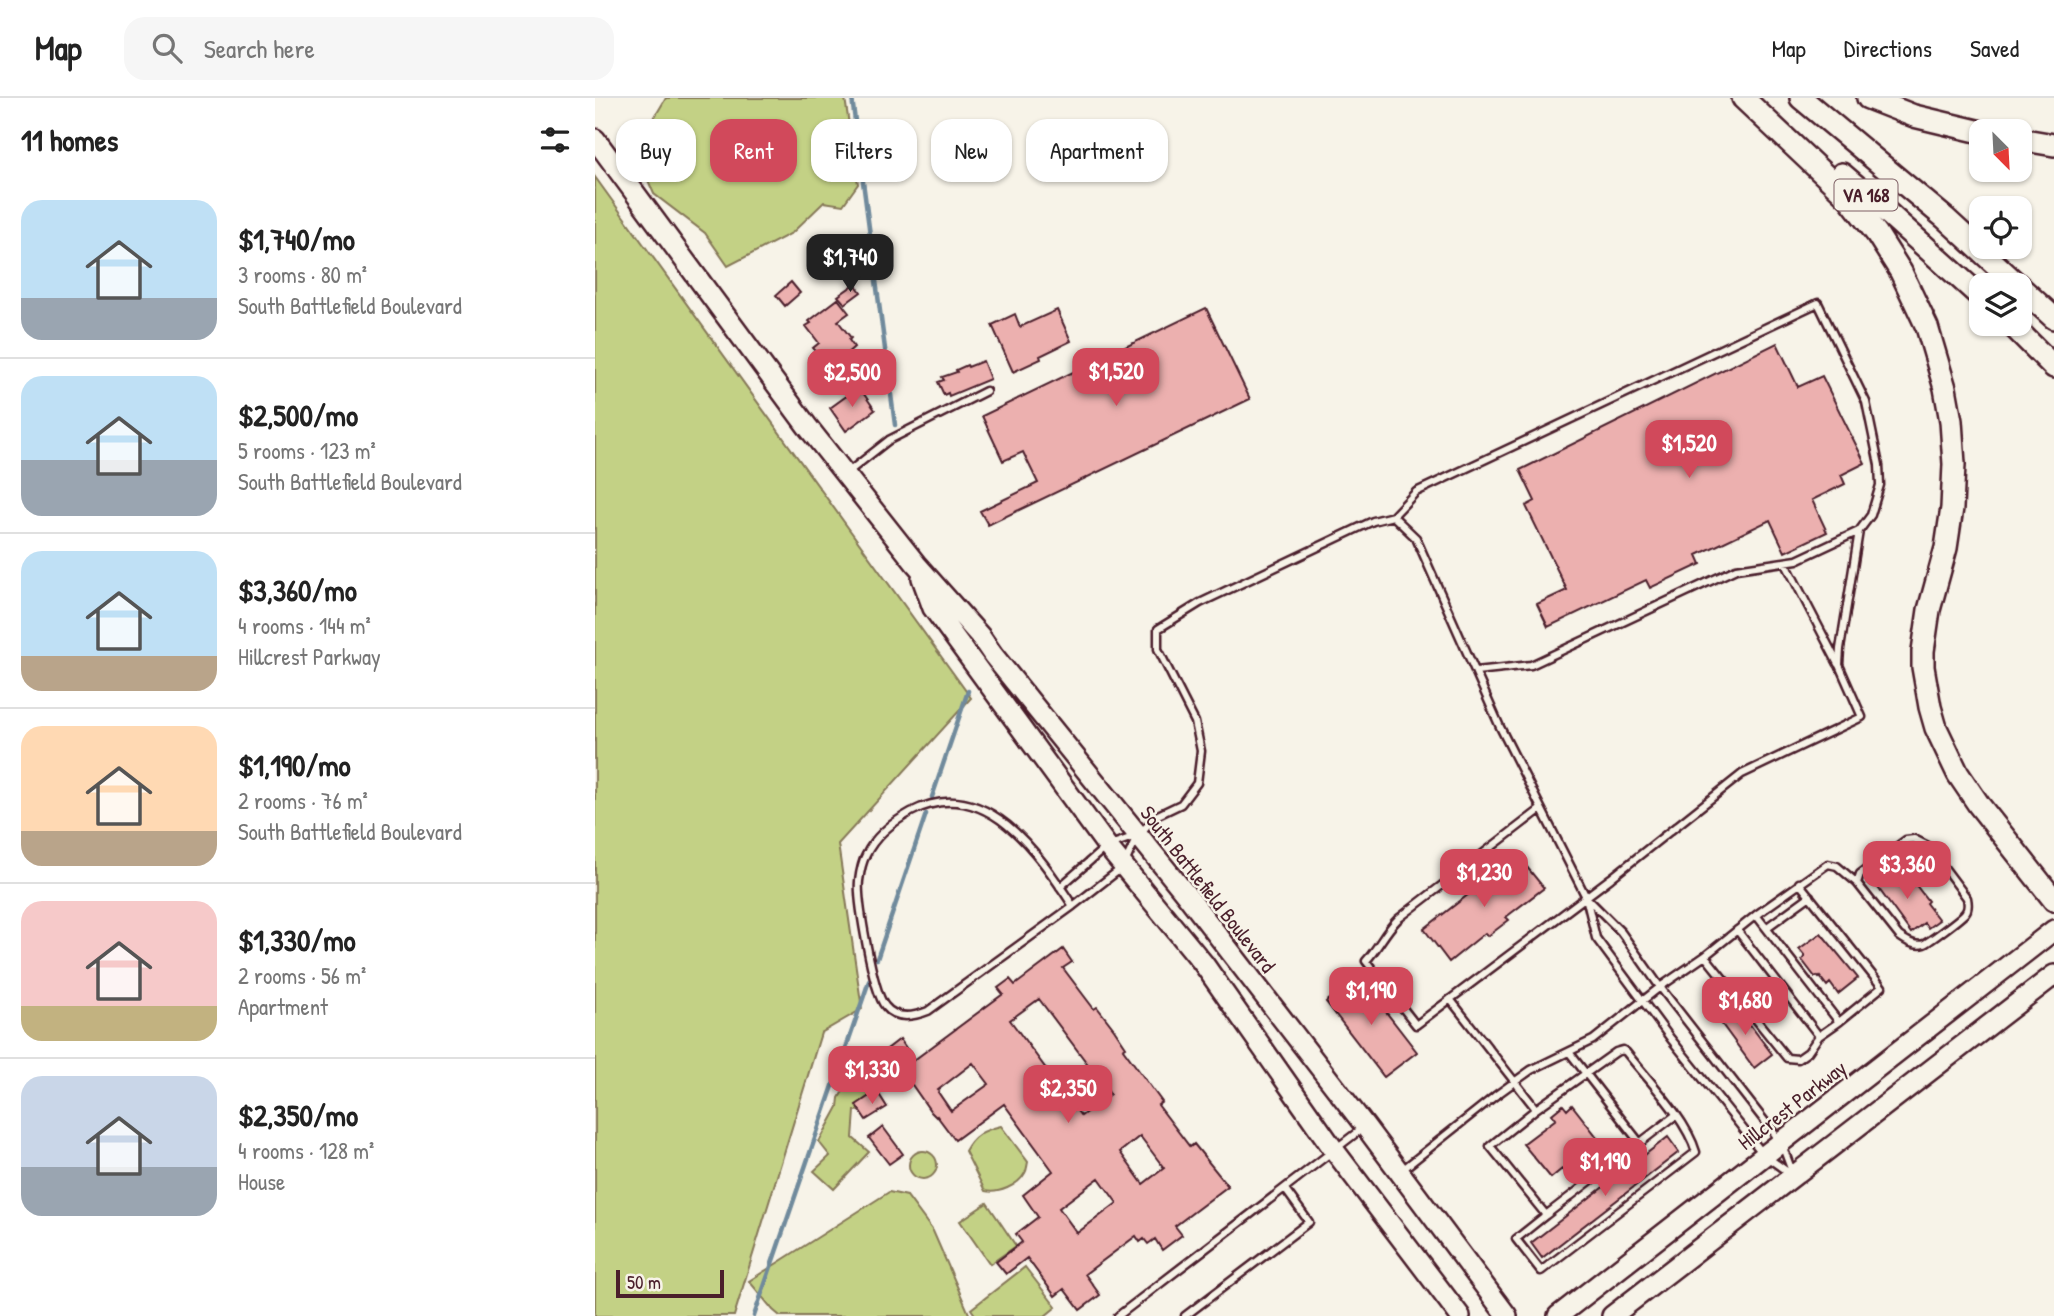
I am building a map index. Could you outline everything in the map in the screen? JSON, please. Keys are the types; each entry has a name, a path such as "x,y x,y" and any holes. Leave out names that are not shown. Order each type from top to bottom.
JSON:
{"highway":[{"name":"VA 168","path":"1745,98 1890,215 1969,286"},
{"path":"1745,98 1849,198 1877,234 1901,272 1927,327 1945,388 1954,464 1952,508 1946,548 1929,610 1923,651 1930,707 1936,728 1958,774 2054,900"},
{"name":"VA 168","path":"1801,98 1945,218 2005,273"},
{"path":"1868,98 1913,116 1969,129"},
{"name":"South Battlefield Boulevard","path":"595,139 807,426 916,564 980,636 1185,893 1507,1316"},
{"path":"2032,141 2054,145"},
{"name":"VA 168","path":"2032,298 2054,318"},
{"path":"2023,336 2054,367"},
{"name":"South Battlefield Boulevard","path":"916,564 933,608 1107,846 1203,963 1334,1150 1460,1316"},
{"name":"Hillcrest Parkway","path":"1558,1316 2054,930"},
{"path":"1612,1316 2054,975"}],"lane":[{"path":"1073,906 1009,825 992,813 953,802 925,807 899,819 881,833 865,856 859,882 861,917 878,992 885,1006 898,1016 914,1017 928,1011 1073,906 1123,867 1138,835 1158,815 1181,804 1197,783 1201,751 1195,722 1158,649 1158,629 1201,603 1373,521 1393,516 1416,492 1818,303 1865,402 1879,465 1880,485 1871,515 1859,531 1797,560 1736,569 1531,665 1476,671"},
{"path":"846,474 889,440 986,391"},
{"path":"1393,516 1416,538 1500,727 1586,897 1596,938 1642,1001 1764,1155 1794,1176"},
{"path":"1839,665 1859,531"},
{"path":"1541,809 1398,919 1366,961 1416,1025 1586,897 1742,774 1862,717 1839,665 1785,562"},
{"path":"1060,887 1107,846 1138,835"},
{"path":"1399,1172 1531,1070 1594,1040 1660,987 1828,864 1837,866 1857,883 1899,936 1907,942 1924,944 1965,914 1968,906 1967,898 1928,846 1914,839 1906,840 1860,874 1857,883"},
{"path":"1705,956 1787,1058 1798,1059 1808,1052 1819,1036 1882,987 1800,883"},
{"path":"1766,928 1810,896"},
{"path":"1586,897 1621,932 1660,987 1781,1142 1794,1176"},
{"path":"1756,915 1839,1021"},
{"path":"1737,930 1819,1036"},
{"path":"1450,999 1536,1109"},
{"path":"1546,1215 1490,1146 1536,1109 1616,1052 1623,1051 1676,1115 1691,1137 1696,1152 1541,1271 1516,1239 1676,1115"},
{"path":"1569,1052 1640,1143"},
{"path":"1118,1316 1365,1126"},
{"path":"1185,1316 1309,1222 1285,1189"}],"green space":[{"path":"666,98 845,98 848,119 811,119 811,182 858,184 843,205 824,202 792,233 728,266 705,233 654,194 649,182 696,182 696,119 653,119"},
{"path":"595,177 971,698 838,844 862,1009 821,1033 734,1316 595,1316"},
{"path":"863,1081 871,1083 876,1093 865,1110 855,1111 853,1138 869,1152 834,1189 814,1171 830,1156 819,1142 847,1084"},
{"path":"1001,1126 1028,1162 1027,1169 1022,1178 1013,1185 996,1191 985,1191 965,1151 980,1134"},
{"path":"923,1151 933,1155 937,1165 933,1175 923,1179 913,1175 909,1165 913,1155"},
{"path":"889,1192 907,1196 933,1231 970,1316 780,1316 749,1281"},
{"path":"987,1203 1016,1246 990,1264 960,1221"},
{"path":"1025,1267 1056,1307 1045,1316 976,1316 971,1309"}],"building":[{"path":"791,282 800,293 785,306 776,295"},
{"path":"855,284 861,292 845,304 838,296"},
{"path":"838,299 849,313 838,321 851,338 849,340 854,347 835,364 834,362 828,366 813,348 819,343 806,326"},
{"path":"1206,308 1250,399 988,525 980,511 1038,483 1023,452 1003,461 982,416"},
{"path":"1057,310 1071,341 1013,372 992,325 1015,314 1020,327"},
{"path":"1777,343 1798,387 1822,376 1865,463 1841,475 1845,484 1812,500 1827,532 1785,552 1770,520 1697,555 1701,564 1650,588 1646,580 1548,627 1537,604 1567,590 1526,506 1535,501 1520,470"},
{"path":"983,361 990,379 949,396 948,393 944,395 938,382 944,380 942,377"},
{"path":"859,387 875,410 846,431 830,408"},
{"path":"1518,856 1544,888 1506,917 1509,920 1488,936 1485,933 1449,962 1424,929"},
{"path":"1902,867 1939,920 1928,928 1924,923 1911,933 1876,885"},
{"path":"1821,933 1858,978 1838,994 1830,983 1827,986 1820,977 1815,977 1802,960 1805,956 1799,949"},
{"path":"1063,949 1072,962 1063,968 1094,1009 1097,1007 1114,1029 1126,1047 1123,1049 1162,1102 1158,1105 1190,1147 1194,1144 1228,1186 1175,1226 1182,1235 1162,1250 1155,1239 1148,1244 1144,1239 1140,1242 1136,1236 1085,1274 1100,1295 1080,1310 1064,1289 1055,1296 1027,1258 1006,1274 996,1262 1022,1242 1016,1234 1038,1217 1023,1195 1053,1171 1004,1104 955,1140 931,1112 887,1049 900,1039 914,1060 1003,994 998,988 1010,979 1015,985","holes":["1039,999 1110,1094 1081,1116 1010,1020","973,1063 989,1084 951,1111 938,1090","1140,1136 1164,1168 1143,1184 1120,1152","1099,1178 1117,1203 1077,1233 1059,1208"]},
{"path":"1359,977 1417,1052 1384,1077 1326,1002"},
{"path":"1736,1006 1772,1054 1754,1068 1718,1019"},
{"path":"877,1091 887,1107 866,1120 856,1105"},
{"path":"1563,1105 1567,1110 1572,1105 1598,1141 1588,1150 1590,1152 1564,1172 1562,1169 1551,1178 1523,1144 1556,1119 1552,1114"},
{"path":"883,1127 903,1154 889,1164 869,1138"},
{"path":"1668,1137 1679,1152 1542,1258 1531,1243"}],"waterway":[{"path":"852,98 895,425"},
{"path":"932,797 968,691"},
{"path":"877,959 926,814"},
{"path":"754,1316 869,981"}]}
